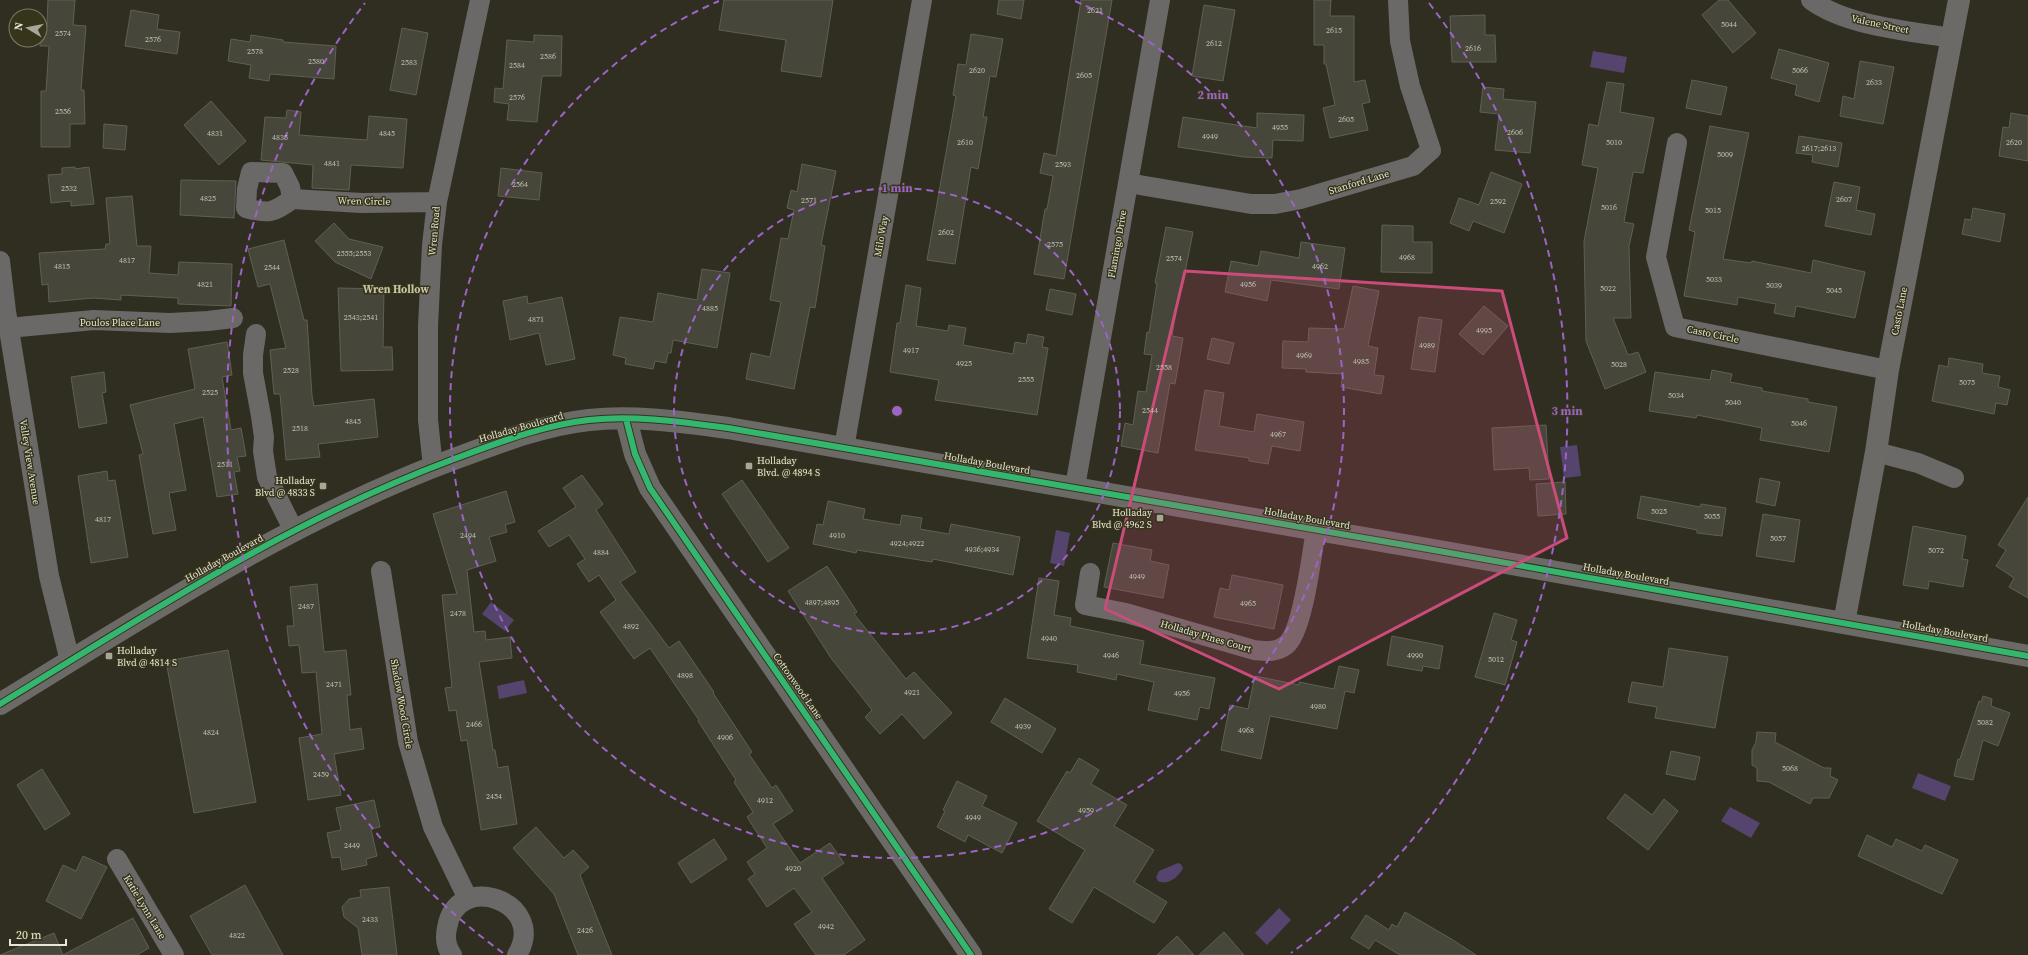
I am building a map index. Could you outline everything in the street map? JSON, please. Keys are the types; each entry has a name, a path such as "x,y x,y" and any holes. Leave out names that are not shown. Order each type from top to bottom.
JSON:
{"main road":[{"name":"Casto Lane","path":"1844,623 1876,452 1888,370 1959,0"},
{"name":"Holladay Boulevard","path":"0,704 211,576 294,531 384,486 475,451 549,428 588,420 626,419 698,424 844,448 1316,529 2028,656"},
{"name":"Cottonwood Lane","path":"626,419 635,454 650,488 971,955"}],"street":[{"name":"Wren Road","path":"433,467 428,420 428,326 432,245 437,202 480,0"},
{"name":"Milo Way","path":"844,448 922,0"},
{"name":"Flamingo Drive","path":"1075,488 1160,0"},
{"name":"Stanford Lane","path":"1128,183 1250,204 1275,204 1301,200 1413,166 1431,150 1410,86 1400,41 1398,0"},
{"name":"Valene Street","path":"1811,0 1829,11 1860,21 1952,38"},
{"name":"Casto Circle","path":"1677,143 1657,243 1656,258 1675,327 1888,370"},
{"name":"Wren Circle","path":"292,198 362,203 437,202"},
{"name":"Valley View Avenue","path":"0,261 8,328 49,576 70,661"},
{"name":"Poulos Place Lane","path":"8,328 94,320 170,323 232,318"},
{"path":"256,334 253,355 253,373 264,437 263,451 267,477 294,531"},
{"path":"1876,452 1918,463 1954,478"},
{"name":"Holladay Pines Court","path":"1090,574 1085,605 1146,618 1254,650 1273,652 1287,645 1296,629 1316,529"},
{"name":"Shadow Wood Circle","path":"381,571 408,742 433,827 468,899"},
{"name":"Katie Lynn Lane","path":"117,859 174,955"},
{"path":"452,955 445,936 448,921 456,908 468,899 483,896 498,898 511,906 520,918 523,933 521,948 517,955"}],"highlighted area":[{"path":"1185,271 1502,291 1567,538 1279,689 1105,609"}],"shaded area":[{"path":"1593,51 1627,57 1624,73 1590,67"},
{"path":"1577,445 1581,476 1564,478 1560,447"},
{"path":"1056,530 1070,533 1064,566 1050,563"},
{"path":"491,602 514,620 505,631 482,614"},
{"path":"524,680 527,693 499,699 497,686"},
{"path":"1918,773 1951,786 1945,801 1912,788"},
{"path":"1730,807 1760,823 1751,838 1721,821"},
{"path":"1178,863 1181,864 1183,868 1176,877 1165,882 1158,881 1156,877 1159,871"},
{"path":"1279,908 1291,920 1267,945 1255,933"}],"building":[{"path":"48,0 75,0 73,25 86,26 81,90 84,90 85,124 70,124 70,147 41,147 41,91 46,91 49,46"},
{"path":"724,0 833,0 821,77 781,71 786,40 719,30"},
{"path":"999,0 1024,0 1021,19 997,14"},
{"path":"1081,0 1112,0 1064,279 1034,274 1045,209 1047,209 1053,176 1040,173 1044,153 1056,156"},
{"path":"1314,0 1331,0 1330,16 1354,16 1354,82 1365,80 1370,102 1362,104 1368,130 1330,138 1323,108 1335,105 1326,64 1324,64 1324,45 1314,45"},
{"path":"1719,0 1728,0 1756,33 1733,53 1702,15"},
{"path":"1204,5 1235,10 1223,81 1192,76"},
{"path":"131,10 159,15 157,29 180,32 177,54 125,46"},
{"path":"1485,15 1485,35 1495,35 1496,62 1452,62 1450,16"},
{"path":"402,28 428,33 416,95 390,90"},
{"path":"971,34 1003,39 996,77 990,76 983,117 987,117 978,169 971,167 955,264 927,260 956,96 953,95 958,64 966,65"},
{"path":"251,35 283,40 283,42 336,46 334,79 270,74 269,81 249,78 251,65 228,61 231,39 250,42"},
{"path":"534,35 562,36 561,76 542,76 537,122 507,120 509,104 494,102 495,88 503,89 507,40 534,42"},
{"path":"1779,49 1829,63 1819,102 1795,95 1797,85 1771,78"},
{"path":"1860,61 1894,67 1883,124 1840,116 1843,96 1854,99"},
{"path":"1692,80 1727,87 1721,115 1686,108"},
{"path":"1607,82 1624,84 1620,112 1654,118 1643,173 1633,172 1624,222 1634,224 1629,246 1631,318 1613,318 1628,355 1638,352 1646,372 1605,389 1586,341 1584,241 1598,168 1582,165 1589,124 1598,126"},
{"path":"1483,87 1504,89 1503,99 1536,102 1530,153 1495,150 1499,114 1480,112"},
{"path":"211,101 246,141 219,165 184,125"},
{"path":"287,110 301,112 299,135 367,140 369,116 407,119 403,168 351,165 349,190 312,188 313,165 261,160 265,117 286,118"},
{"path":"1257,113 1304,115 1303,141 1273,140 1272,158 1244,157 1178,147 1183,117 1257,128"},
{"path":"2011,113 2028,116 2028,161 1999,156 2003,127 2009,128"},
{"path":"104,124 127,126 125,150 103,148"},
{"path":"1710,126 1749,133 1723,259 1751,263 1752,261 1811,273 1813,260 1865,272 1855,318 1796,306 1794,317 1774,313 1776,304 1738,297 1737,305 1684,296 1695,232 1689,230"},
{"path":"1799,136 1842,143 1838,167 1812,162 1813,155 1796,153"},
{"path":"802,164 836,171 821,245 825,246 815,308 810,307 794,389 746,379 751,353 770,357 781,302 770,300 781,238 788,239 794,210 787,208 791,190 797,192"},
{"path":"75,167 75,169 89,167 94,204 71,206 71,201 51,203 48,175 62,174 62,168"},
{"path":"501,168 542,173 539,200 498,196"},
{"path":"1491,172 1522,184 1504,233 1473,221 1469,231 1450,223 1459,198 1479,205"},
{"path":"181,180 236,181 234,218 180,215"},
{"path":"1834,182 1860,187 1856,210 1875,214 1871,235 1825,226"},
{"path":"132,196 137,246 151,246 149,273 178,275 179,262 232,264 231,306 178,304 178,298 121,295 121,300 93,298 49,302 48,284 42,285 39,253 105,249 106,244 110,244 106,198"},
{"path":"1973,208 2005,214 2000,242 1962,234 1965,219 1971,220"},
{"path":"334,223 349,239 383,247 371,279 335,262 315,241"},
{"path":"1382,225 1413,226 1413,242 1432,242 1432,273 1381,272"},
{"path":"1166,227 1193,232 1182,288 1180,288 1172,336 1183,338 1175,384 1170,383 1158,453 1121,446 1125,423 1133,425 1138,391 1146,392 1152,355 1144,354 1147,332 1149,333 1157,283 1155,283"},
{"path":"284,240 304,320 307,320 314,406 374,399 378,437 318,444 320,457 286,460 280,394 274,394 270,350 286,348 270,284 258,287 248,249"},
{"path":"1301,242 1345,248 1339,289 1271,280 1267,301 1225,292 1231,261 1258,266 1261,251 1299,258"},
{"path":"702,269 730,273 717,348 673,340 671,353 668,353 666,363 655,361 653,369 625,364 626,358 613,355 620,317 653,322 658,293 697,300"},
{"path":"906,285 921,288 916,326 948,331 949,325 966,328 963,345 1013,354 1015,342 1026,344 1028,334 1044,337 1042,347 1048,348 1037,415 935,400 939,380 890,372 897,323 900,323"},
{"path":"1353,286 1379,291 1368,346 1378,348 1374,375 1384,376 1381,394 1341,387 1343,374 1306,372 1306,369 1282,368 1283,341 1308,342 1309,328 1344,329"},
{"path":"338,288 384,289 383,347 392,347 393,370 341,371"},
{"path":"1050,289 1076,294 1072,315 1046,310"},
{"path":"527,296 528,304 562,297 575,359 546,365 539,333 510,340 503,301"},
{"path":"1484,306 1508,326 1483,355 1459,334"},
{"path":"1419,317 1442,320 1435,372 1411,369"},
{"path":"1212,338 1234,343 1229,364 1207,359"},
{"path":"227,342 232,375 222,377 231,430 241,428 246,456 237,457 240,471 234,472 238,494 217,497 203,417 174,424 186,490 169,493 176,530 153,534 139,455 143,454 130,405 195,389 188,349"},
{"path":"1949,358 1983,364 1982,373 2000,376 1998,387 2010,390 2007,405 1996,403 1994,414 1932,401 1939,365 1948,367"},
{"path":"1712,370 1732,374 1730,382 1762,388 1762,391 1808,399 1808,402 1837,407 1829,452 1760,440 1762,428 1697,415 1696,418 1649,411 1655,372 1710,380"},
{"path":"104,372 106,392 102,393 107,423 79,428 71,377"},
{"path":"1205,390 1224,393 1219,426 1254,432 1257,414 1304,422 1300,451 1272,446 1268,464 1249,461 1249,458 1195,450"},
{"path":"1546,425 1549,479 1530,480 1529,468 1494,470 1492,428"},
{"path":"107,471 108,481 115,480 128,557 91,563 78,476"},
{"path":"582,475 603,504 596,510 636,572 620,582 669,648 679,641 714,692 713,693 752,752 749,754 772,788 776,785 793,811 773,824 800,863 830,843 844,863 822,878 865,940 844,955 816,955 794,924 812,912 794,888 767,907 748,879 755,874 747,862 767,848 747,817 753,812 734,782 736,780 698,721 699,720 650,648 634,659 600,612 616,600 599,575 589,582 577,564 585,559 569,535 549,547 538,531 576,507 563,488"},
{"path":"1760,478 1780,482 1775,506 1756,502"},
{"path":"742,480 789,548 768,562 722,494"},
{"path":"1565,482 1566,514 1538,516 1536,484"},
{"path":"506,491 515,522 505,525 507,532 489,537 496,561 467,570 474,632 485,631 486,640 510,637 512,658 479,662 493,750 495,750 498,768 508,766 517,824 481,830 467,740 461,741 456,710 449,711 445,688 452,687 442,595 457,594 433,514"},
{"path":"1641,496 1700,507 1701,504 1726,508 1722,536 1697,533 1697,530 1637,518"},
{"path":"2028,497 2028,598 2009,587 2014,578 1996,566 2006,550 1998,545"},
{"path":"828,501 865,509 863,519 900,525 902,515 922,518 920,529 949,534 951,524 1020,537 1013,575 933,559 932,562 857,550 856,553 813,544 817,524 823,525"},
{"path":"1763,514 1800,520 1794,562 1756,556"},
{"path":"1913,526 1966,536 1962,559 1968,560 1963,587 1929,581 1928,589 1903,585"},
{"path":"1113,543 1152,550 1150,561 1169,565 1163,598 1104,587"},
{"path":"827,566 857,612 854,614 906,679 914,672 952,713 924,739 902,714 880,734 865,717 872,710 831,658 788,591"},
{"path":"1232,575 1283,585 1274,629 1214,617 1220,588 1229,590"},
{"path":"1039,578 1059,581 1054,615 1071,618 1070,626 1144,641 1140,664 1215,678 1209,709 1200,707 1197,720 1148,710 1154,682 1117,674 1116,680 1077,672 1078,665 1027,658"},
{"path":"317,584 324,652 346,650 351,695 347,695 350,730 361,728 364,749 334,754 341,795 308,800 299,738 322,734 316,672 302,673 299,645 289,646 287,626 294,626 290,587"},
{"path":"1494,613 1517,620 1511,640 1517,642 1505,685 1475,677"},
{"path":"1392,636 1443,646 1439,669 1423,666 1422,671 1387,665"},
{"path":"1669,648 1728,657 1715,728 1655,718 1657,707 1628,702 1632,682 1663,687"},
{"path":"228,650 256,802 194,813 166,661"},
{"path":"1339,666 1359,670 1354,693 1345,691 1337,729 1270,716 1261,759 1221,750 1230,705 1248,709 1255,676 1299,685 1299,682 1334,689"},
{"path":"1983,696 1992,699 1991,706 2010,713 1998,746 1983,740 1973,780 1954,776 1958,759 1960,759 1979,701 1981,702"},
{"path":"1005,698 1056,729 1042,753 991,722"},
{"path":"1757,732 1776,733 1775,742 1824,768 1831,768 1830,776 1838,780 1829,798 1813,798 1810,804 1769,782 1757,781 1757,768 1752,765 1752,750 1756,742"},
{"path":"1671,751 1700,757 1695,780 1666,774"},
{"path":"1079,758 1099,770 1091,784 1127,805 1114,826 1154,850 1134,882 1167,902 1154,923 1094,887 1072,923 1049,909 1085,850 1037,821 1067,771 1070,773"},
{"path":"42,769 70,814 45,830 17,785"},
{"path":"957,781 987,796 982,806 1017,823 1002,853 968,835 965,842 937,827 945,811 943,810"},
{"path":"1625,794 1652,815 1664,799 1678,811 1648,850 1607,818"},
{"path":"374,800 380,827 371,829 377,856 366,859 367,865 342,870 340,857 332,858 327,833 341,830 336,808"},
{"path":"536,827 564,858 573,850 589,867 580,875 612,955 578,955 554,894 513,848"},
{"path":"1867,835 1892,847 1896,839 1922,851 1925,845 1958,860 1942,894 1858,856"},
{"path":"714,839 727,859 691,883 678,863"},
{"path":"83,856 107,867 81,919 46,901 63,865 76,871"},
{"path":"245,885 283,955 212,955 190,916"},
{"path":"389,887 397,955 362,955 358,928 344,917 342,907 349,899 361,897 360,890"},
{"path":"1405,912 1476,955 1400,955 1375,940 1369,949 1351,938 1366,915 1389,930 1392,924 1397,927"},
{"path":"133,918 149,948 137,955 63,955"},
{"path":"1224,932 1244,955 1199,955"},
{"path":"54,933 63,955 0,955"},
{"path":"1177,936 1194,955 1157,955"}],"cycle path":[{"path":"0,704 221,570 335,510 394,483 454,459 537,430 572,422 624,418 658,420 728,428 1422,548 2028,656"},
{"path":"626,419 635,454 650,488 971,955"}],"place":[{"name":"Holladay Blvd. @ 4894 S","path":"749,466"},
{"name":"Holladay Blvd @ 4833 S","path":"323,486"},
{"name":"Holladay Blvd @ 4962 S","path":"1160,518"},
{"name":"Holladay Blvd @ 4814 S","path":"109,656"}],"district":[{"name":"Wren Hollow","path":"396,289"}]}
